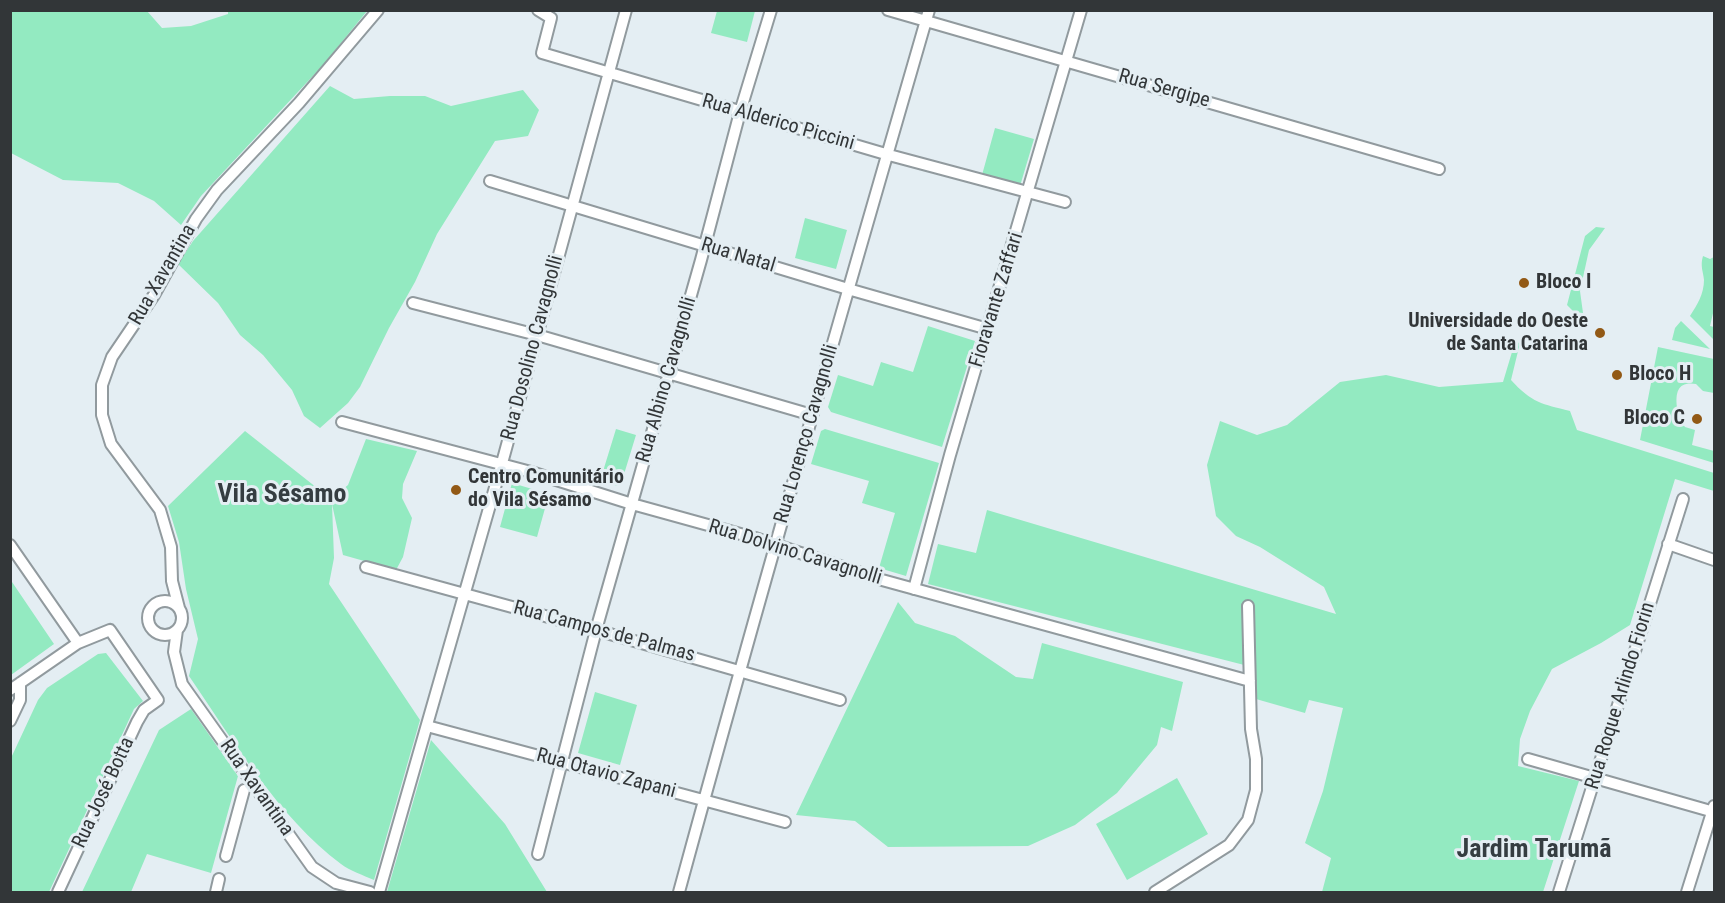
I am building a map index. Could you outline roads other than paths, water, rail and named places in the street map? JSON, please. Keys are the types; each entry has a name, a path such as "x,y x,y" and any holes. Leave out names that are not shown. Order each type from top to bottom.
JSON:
{"street":[{"name":"Rua Xavantina","path":"179,608 172,581 171,547 160,510 111,444 102,415 102,385 112,357 154,295 196,219 217,190 299,103 378,10"},
{"name":"Rua Alderico Piccini","path":"538,10 551,18 542,53 889,155 1065,202"},
{"name":"Rua Dosolino Cavagnolli","path":"379,892 502,464 626,10"},
{"name":"Rua Albino Cavagnolli","path":"538,854 596,630 705,245 740,112 771,10"},
{"name":"Rua Sergipe","path":"888,10 927,16 1066,61 1439,170"},
{"name":"Fioravante Zaffari","path":"914,589 947,466 1082,10"},
{"name":"Rua Lorenço Cavagnolli","path":"679,892 812,415 889,155 927,16"},
{"name":"Rua Natal","path":"490,181 988,329"},
{"path":"413,303 537,335 812,415"},
{"name":"Rua Dolvino Cavagnolli","path":"342,422 502,464 914,589 1250,681"},
{"name":"Rua Roque Arlindo Fiorin","path":"1559,892 1683,499"},
{"path":"1668,544 1714,560"},
{"path":"10,545 78,643 10,690"},
{"name":"Rua Campos de Palmas","path":"366,567 840,700"},
{"path":"172,581 158,602 153,605 148,616 151,627 174,652"},
{"path":"158,602 170,601 179,608 182,622 177,630 174,652"},
{"path":"1155,892 1229,845 1248,820 1256,790 1256,759 1251,729 1248,606"},
{"name":"Rua José Botta","path":"58,892 137,723 144,710 158,700 110,630 78,643"},
{"path":"158,634 168,635 177,630"},
{"name":"Rua Xavantina","path":"174,652 182,684 312,867 336,883 370,892"},
{"path":"10,721 20,700 21,683"},
{"name":"Rua Otavio Zapani","path":"427,726 785,822"},
{"path":"1528,759 1714,810 1687,892"},
{"path":"226,856 244,790"},
{"path":"216,892 219,879"}],"place":[{"name":"Bloco I","path":"1524,283"},
{"name":"Universidade do Oeste de Santa Catarina","path":"1600,333"},
{"name":"Bloco H","path":"1617,375"},
{"name":"Bloco C","path":"1697,419"},
{"name":"Centro Comunitário do Vila Sésamo","path":"456,490"}],"district":[{"name":"Vila Sésamo","path":"282,495"},
{"name":"Jardim Tarumã","path":"1534,850"}]}
